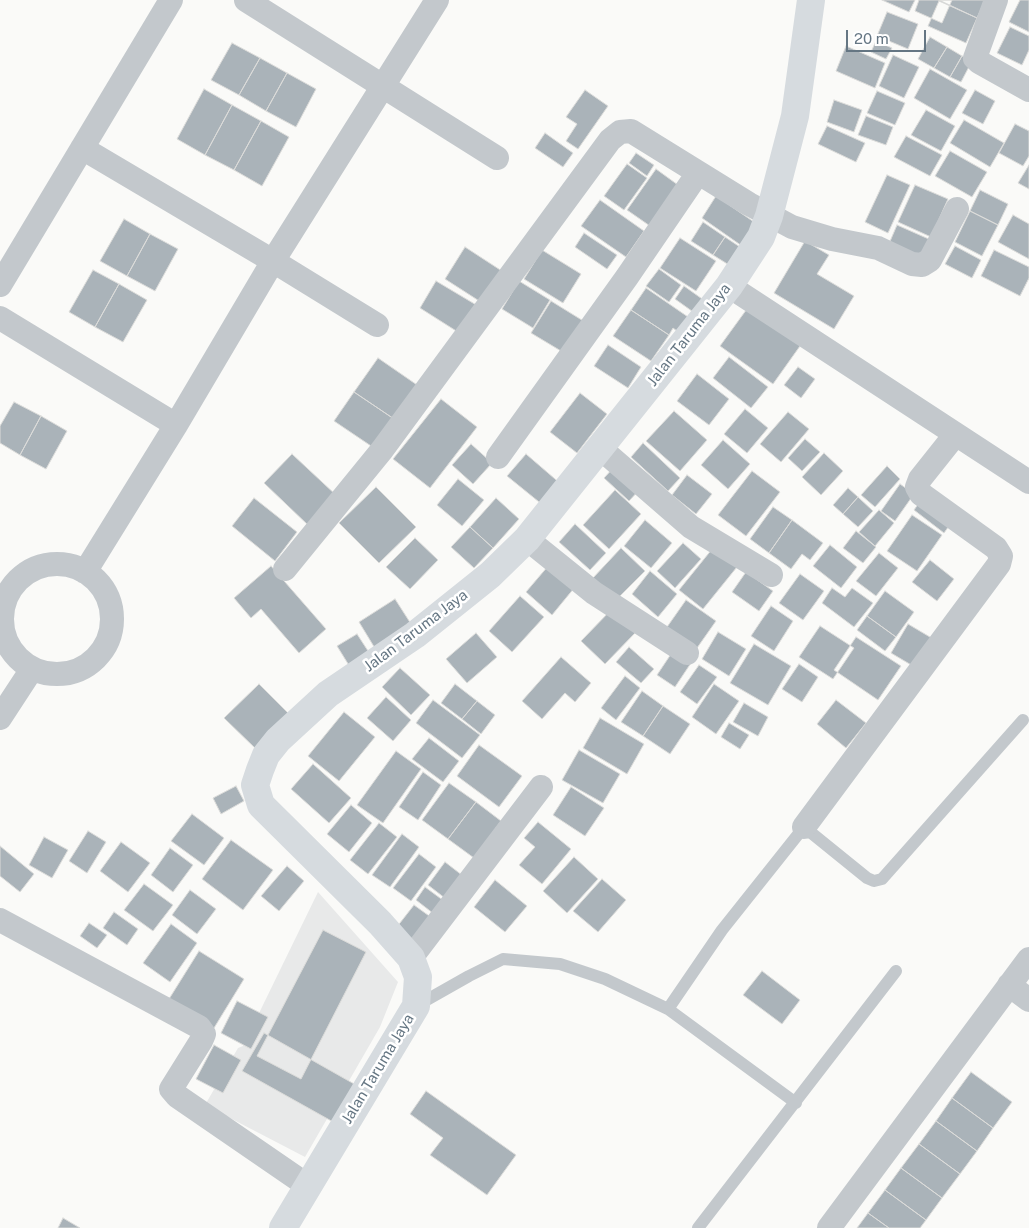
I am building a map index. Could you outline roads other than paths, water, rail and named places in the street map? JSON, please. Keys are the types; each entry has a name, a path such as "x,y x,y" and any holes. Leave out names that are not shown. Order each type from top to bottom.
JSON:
{"main road":[{"name":"Jalan Taruma Jaya","path":"283,1228 416,1006 418,977 411,958 380,923 261,805 256,785 266,755 285,733 328,694 430,623 490,575 526,540 729,286 761,237 769,216 795,116 811,0"}],"street":[{"path":"0,285 171,0"},
{"path":"246,0 497,158"},
{"path":"85,572 176,425 273,261 437,0"},
{"path":"996,0 976,58 979,62 1029,90"},
{"path":"285,569 382,450 610,140 620,132 632,131 769,216 792,227 832,239 878,248 912,264 922,265 930,260 957,209"},
{"path":"82,148 377,325"},
{"path":"498,457 627,277 698,173"},
{"path":"729,286 1029,482"},
{"path":"0,318 176,425"},
{"path":"804,827 999,564 1001,556 996,548 921,494 917,487 920,479 955,435"},
{"path":"600,448 691,527 771,575"},
{"path":"526,540 594,593 687,653"},
{"path":"62,564 85,572 103,589 112,611 110,635 98,656 79,670 55,675 32,669 14,654 3,634 1,610 9,573 62,564"},
{"path":"0,718 32,669"},
{"path":"411,958 541,787"},
{"path":"0,920 198,1027 204,1034 201,1041 171,1089 176,1096 308,1186"},
{"path":"829,1228 1029,959"},
{"path":"1009,985 1029,1000"}],"lane":[{"path":"668,1009 722,930 804,827 867,878 874,881 882,879 1022,720"},
{"path":"416,1006 504,958 560,964 605,979 668,1009 796,1102"},
{"path":"698,1228 896,972"}]}
